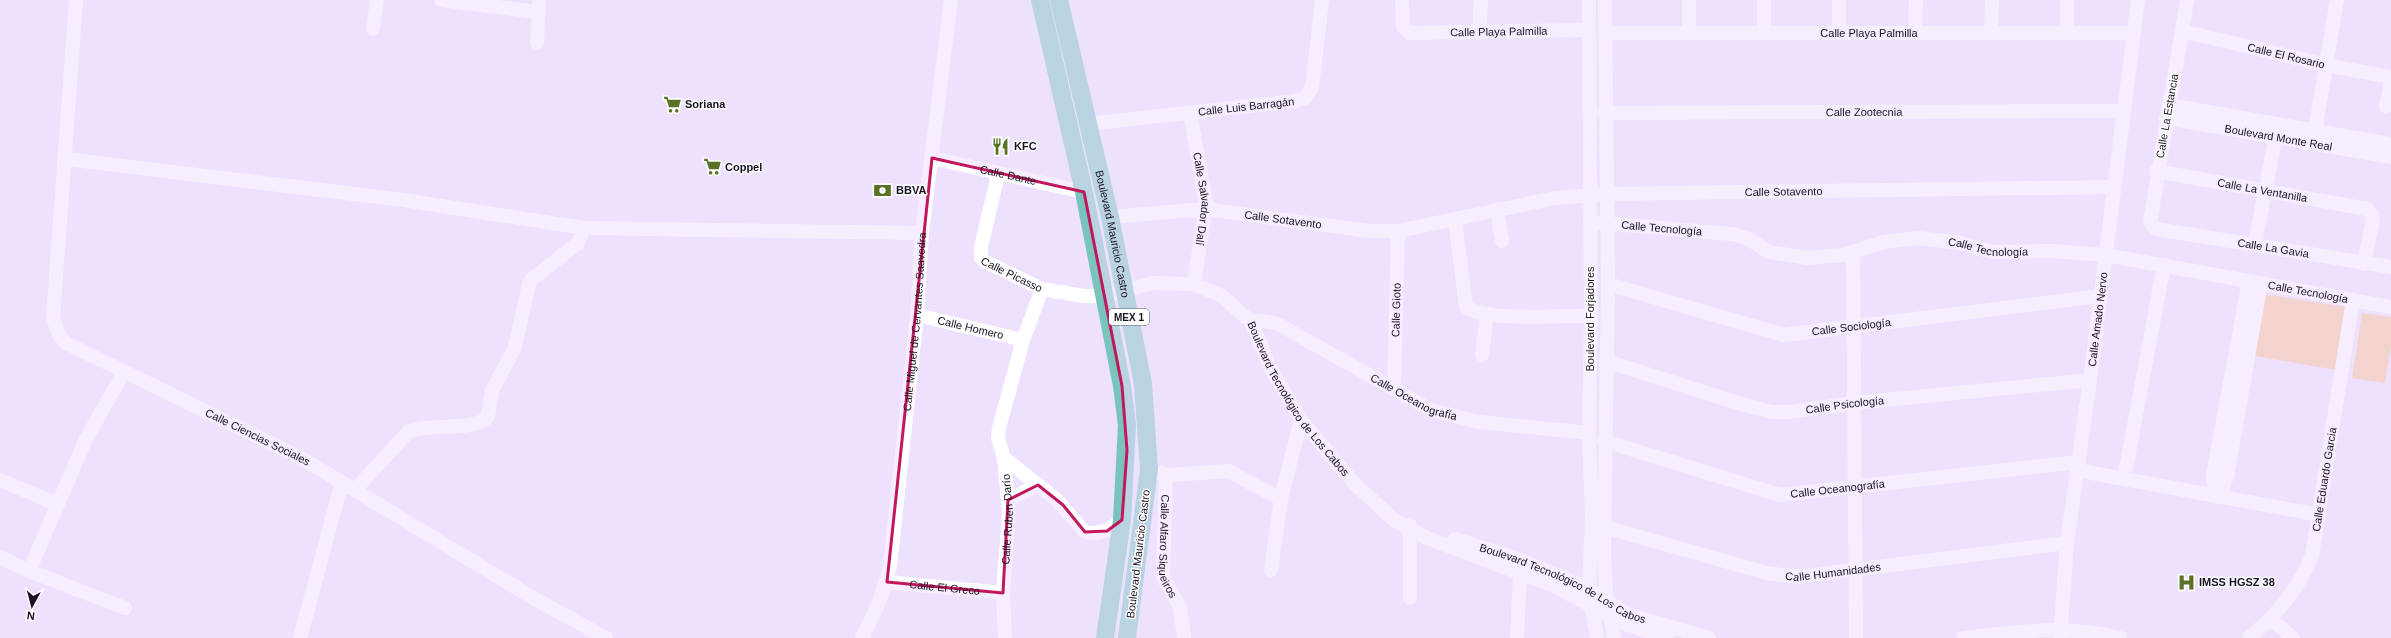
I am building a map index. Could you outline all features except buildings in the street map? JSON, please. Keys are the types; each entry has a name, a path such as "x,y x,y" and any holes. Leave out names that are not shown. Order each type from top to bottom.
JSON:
{"main road":[{"name":"Boulevard Mauricio Castro","path":"1040,0 1084,192 1122,386 1127,425 1122,520 1105,638"},
{"name":"Boulevard Mauricio Castro","path":"1059,0 1110,217 1143,384 1149,469 1127,638"}],"street":[{"name":"Calle Ciencias Sociales","path":"76,0 66,159 53,325 66,342 124,372 303,459 535,599 606,638"},
{"path":"373,29 376,0"},
{"path":"441,0 538,6 537,43"},
{"name":"Calle Miguel de Cervantes Saavedra","path":"862,638 887,582 917,316 922,233 951,0"},
{"name":"Calle Luis Barragán","path":"1087,124 1190,113 1305,98 1312,88 1322,0"},
{"name":"Calle Playa Palmilla","path":"1402,0 1402,27 1410,33 1588,30"},
{"path":"1479,33 1481,0"},
{"name":"Boulevard Forjadores","path":"1589,0 1588,195 1590,222 1591,316 1589,433 1592,518 1589,590 1597,638"},
{"name":"Boulevard Forjadores","path":"1605,0 1604,113 1608,284 1604,441 1605,575 1614,638"},
{"path":"1689,0 1689,33"},
{"path":"1764,0 1764,33"},
{"path":"1839,0 1839,33"},
{"path":"1915,33 1916,0"},
{"path":"1991,33 1992,0"},
{"path":"2068,0 2068,33"},
{"name":"Calle Amado Nervo","path":"2060,636 2067,543 2101,296 2138,0"},
{"name":"Calle La Estancia","path":"2156,229 2150,222 2156,171 2187,0"},
{"path":"2314,131 2337,0"},
{"name":"Calle El Rosario","path":"2182,31 2326,65 2391,77"},
{"name":"Calle Playa Palmilla","path":"1605,33 2134,33"},
{"path":"2386,106 2391,83"},
{"name":"Calle Zootecnia","path":"1604,113 2124,112"},
{"name":"Boulevard Monte Real","path":"2167,112 2277,131 2391,157"},
{"name":"Calle Salvador Dalí","path":"1190,113 1206,197 1194,284"},
{"path":"2255,244 2277,131"},
{"name":"Boulevard Monte Real","path":"2277,131 2314,131 2391,144"},
{"name":"Calle Dante","path":"932,158 998,174 1084,192"},
{"path":"66,159 402,200 584,228 922,233"},
{"name":"Calle La Ventanilla","path":"2156,171 2368,209 2373,220 2364,264"},
{"name":"Calle Picasso","path":"998,174 981,247 981,258 1042,288 1084,296 1104,296"},
{"name":"Calle Sotavento","path":"1110,217 1205,209 1369,231 1398,231 1554,198 1588,195 2114,187"},
{"path":"1497,209 1502,241"},
{"path":"1455,219 1464,301 1466,307 1473,312 1487,314 1591,316"},
{"name":"Calle Tecnología","path":"1590,222 1738,235 1769,252 1792,257 1822,258 1853,252 1884,242 1919,238 1960,243 1992,252 2053,251 2106,255 2391,307"},
{"path":"355,490 409,431 420,428 469,424 488,417 492,391 515,347 529,284 532,279 578,243 584,228"},
{"name":"Calle La Gavia","path":"2156,229 2255,244 2364,264 2391,267"},
{"name":"Calle Gioto","path":"1394,390 1398,231"},
{"path":"1853,252 1856,638"},
{"path":"2124,479 2164,265"},
{"path":"2218,497 2213,475 2255,282"},
{"name":"Boulevard Tecnológico de Los Cabos","path":"1104,296 1153,283 1194,284 1230,301 1251,322 1272,371 1301,420 1355,484 1394,520 1410,528 1554,586 1592,606 1610,610 1619,610 1640,618 1709,638"},
{"name":"Calle Sociología","path":"1608,284 1784,335 1853,328 2101,296"},
{"name":"Calle Ruben Darío","path":"1005,638 1003,593 1008,500 1004,458 998,438 1000,419 1023,340 1042,288"},
{"name":"Calle Eduardo Garcia","path":"2249,638 2272,620 2296,589 2306,572 2312,555 2320,515 2353,300"},
{"path":"1482,355 1487,314"},
{"name":"Calle Homero","path":"917,316 1023,340"},
{"name":"Calle Oceanografía","path":"1251,322 1263,321 1278,324 1431,410 1454,417 1521,428 1589,433"},
{"name":"Calle Psicología","path":"1606,361 1741,404 1772,412 1790,412 1854,403 2090,380"},
{"path":"29,571 86,439 124,372"},
{"path":"1271,570 1281,499 1301,420"},
{"name":"Calle Oceanografía","path":"1604,441 1780,495 1855,486 2078,466 2124,479 2320,515"},
{"path":"1004,458 1063,505 1085,532 1092,534 1107,531 1122,520"},
{"path":"1149,469 1166,474 1228,471 1281,499"},
{"name":"Calle Alfaro Siqueiros","path":"1166,474 1163,574 1165,581 1180,607 1184,638"},
{"path":"0,480 57,504"},
{"path":"300,638 342,482"},
{"path":"1008,500 1038,485"},
{"path":"1410,528 1410,598"},
{"name":"Boulevard Tecnológico de Los Cabos","path":"1410,528 1512,557 1589,590 1628,625 1668,638"},
{"name":"Calle Humanidades","path":"1605,528 1781,576 1797,577 2067,543"},
{"path":"0,557 29,571 125,608"},
{"path":"1517,638 1520,573"},
{"name":"Calle El Greco","path":"887,582 1003,593"},
{"path":"2272,620 2293,638"},
{"path":"1963,638 2030,630 2060,636 2120,638"}],"highlighted area":[{"path":"932,158 1084,192 1122,386 1127,450 1122,520 1107,531 1085,532 1063,505 1038,485 1008,500 1003,593 887,582"}],"shaded area":[{"path":"2264,294 2346,307 2336,370 2255,356"},
{"path":"2362,313 2391,317 2391,347 2385,383 2352,378"}],"place":[{"name":"Soriana","path":"672,104"},
{"name":"KFC","path":"1001,146"},
{"name":"Coppel","path":"712,167"},
{"name":"BBVA","path":"883,190"},
{"name":"IMSS HGSZ 38","path":"2186,582"}]}
